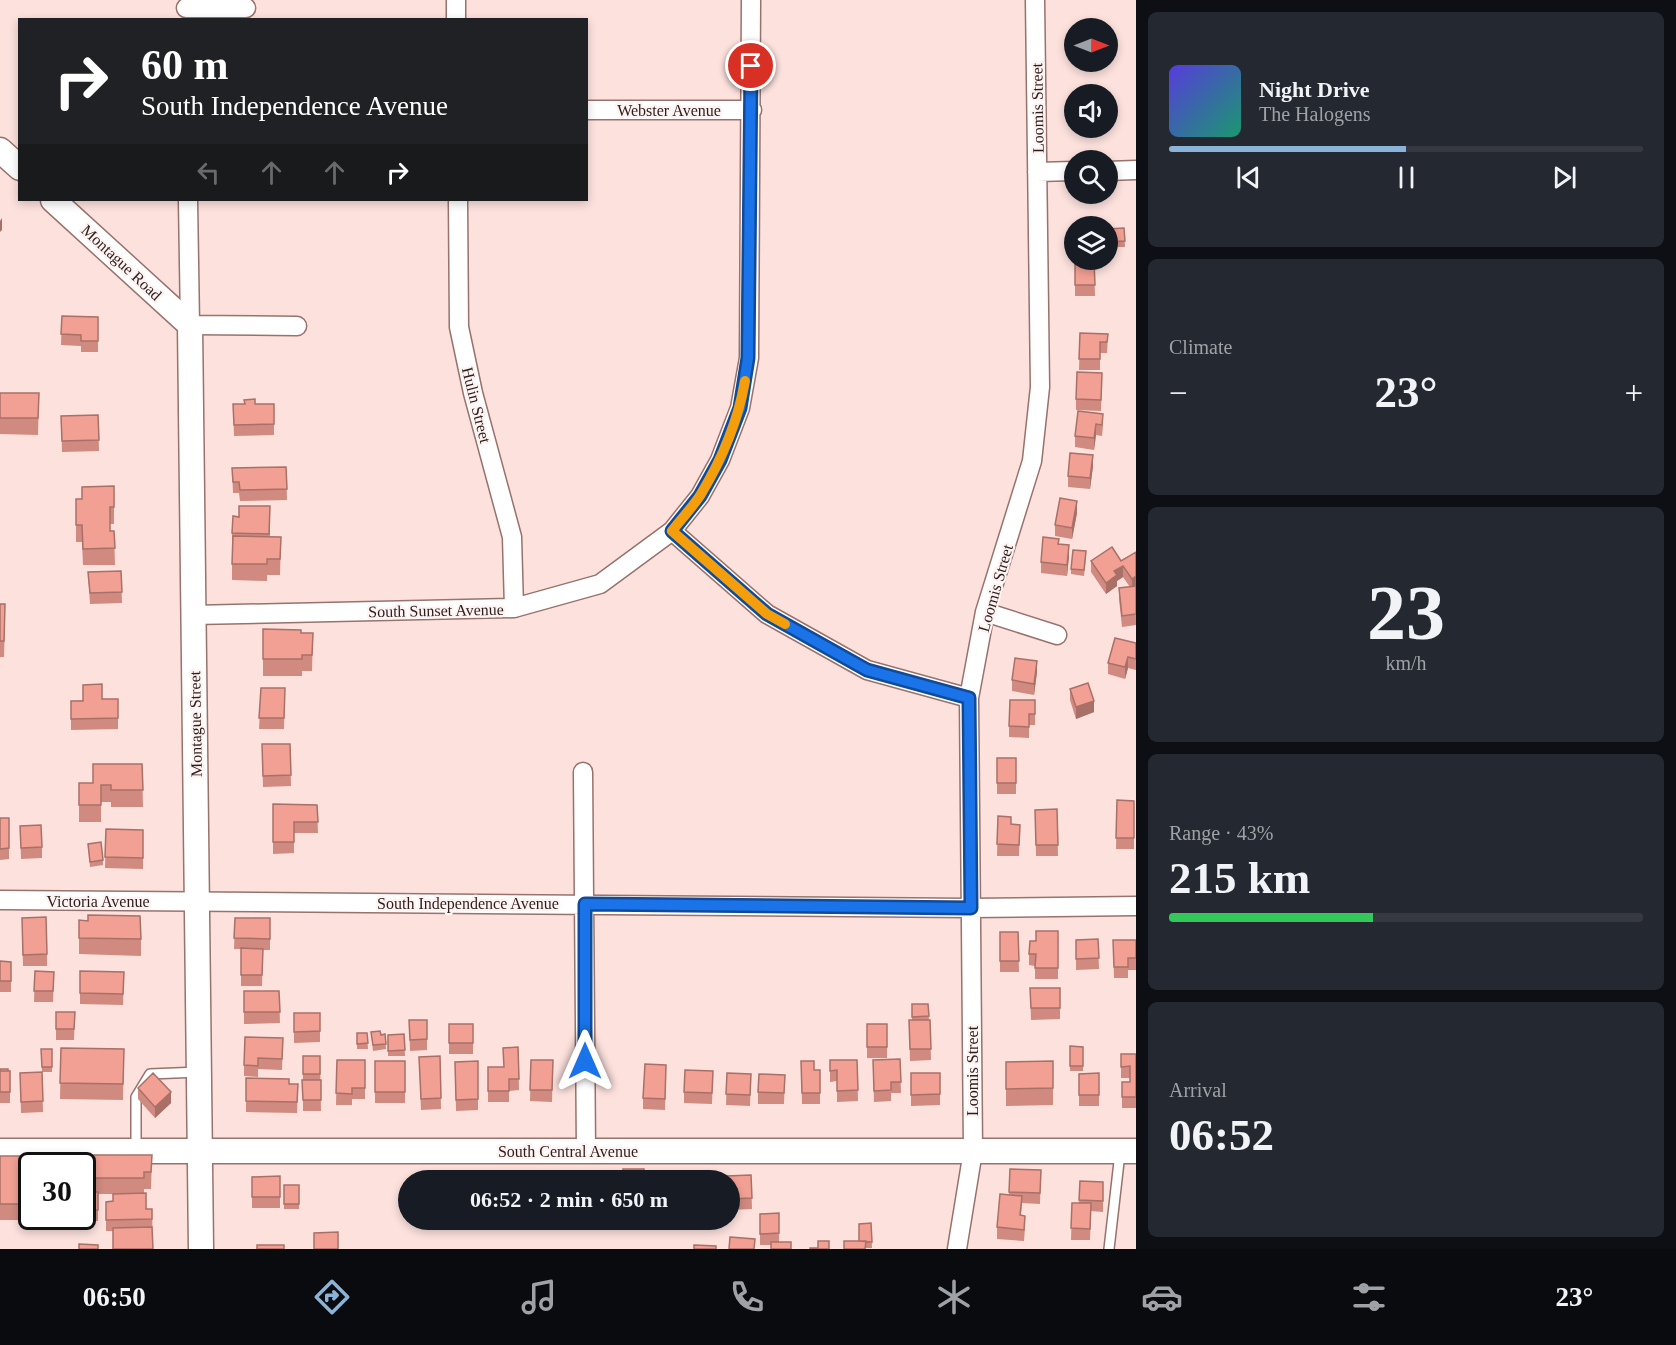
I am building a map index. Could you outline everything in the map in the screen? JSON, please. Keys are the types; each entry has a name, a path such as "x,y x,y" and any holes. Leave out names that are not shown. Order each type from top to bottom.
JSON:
{"street":[{"path":"456,0 456,18"},
{"name":"South Sunset Avenue","path":"193,615 514,608 600,584 672,531 700,496 720,460 740,408 748,358 752,110 751,0"},
{"name":"Loomis Street","path":"957,1249 973,1151 969,698 985,612 1032,461 1040,387 1035,0"},
{"path":"186,9 246,8"},
{"name":"Webster Avenue","path":"588,110 752,110"},
{"path":"0,150 18,166"},
{"path":"1118,171 1136,170"},
{"path":"1037,172 1064,171"},
{"name":"Montague Road","path":"54,201 190,325"},
{"name":"Montague Street","path":"188,201 201,1249"},
{"name":"Hulin Street","path":"458,201 459,327 473,393 512,537 514,608"},
{"path":"190,325 297,326"},
{"path":"672,531 767,614 867,670 969,698"},
{"path":"985,612 1057,635"},
{"path":"583,772 586,1151"},
{"name":"Victoria Avenue","path":"0,900 197,902"},
{"name":"South Independence Avenue","path":"197,902 971,908 1136,906"},
{"name":"South Central Avenue","path":"0,1151 1128,1151"}],"lane":[{"path":"136,1151 136,1097 150,1074 199,1072"},
{"path":"1109,1249 1128,1151"}],"building":[{"path":"1118,228 1124,228 1125,241 1118,241"},
{"path":"1075,270 1094,270 1095,285 1075,285"},
{"path":"62,316 98,317 98,341 81,341 81,335 61,334"},
{"path":"1080,333 1108,334 1107,342 1100,342 1100,359 1079,359"},
{"path":"1077,372 1102,373 1101,400 1076,399"},
{"path":"0,393 39,393 38,418 0,418"},
{"path":"255,399 255,404 274,404 274,424 234,425 233,404 245,404 244,400"},
{"path":"1078,411 1103,414 1102,425 1096,424 1094,438 1075,436"},
{"path":"98,415 99,440 62,441 61,416"},
{"path":"1070,453 1093,455 1090,478 1068,476"},
{"path":"286,467 287,489 240,490 239,482 233,482 232,468"},
{"path":"114,486 114,507 110,507 110,531 114,531 115,548 83,549 82,525 76,525 76,499 82,499 82,487"},
{"path":"1060,498 1077,501 1072,528 1055,525"},
{"path":"239,506 270,506 269,534 232,533 233,516 239,517"},
{"path":"233,536 281,537 280,559 267,559 267,564 232,564"},
{"path":"1043,537 1059,539 1058,544 1069,545 1067,565 1041,562"},
{"path":"1112,547 1121,561 1136,552 1136,576 1132,579 1123,566 1114,571 1117,575 1106,583 1091,561"},
{"path":"1073,550 1086,551 1084,570 1071,569"},
{"path":"121,571 122,592 90,593 88,572"},
{"path":"1136,586 1136,614 1122,616 1119,588"},
{"path":"0,604 5,604 4,641 0,641"},
{"path":"263,629 301,630 301,633 313,633 312,655 302,655 302,659 263,659"},
{"path":"1115,638 1136,643 1136,659 1128,657 1125,667 1108,663"},
{"path":"1015,658 1037,661 1034,684 1012,680"},
{"path":"1088,683 1094,701 1076,707 1070,689"},
{"path":"102,684 102,699 118,699 118,718 71,719 71,701 83,701 83,685"},
{"path":"261,688 285,688 284,718 259,718"},
{"path":"1010,700 1035,700 1035,714 1029,714 1029,727 1009,726"},
{"path":"262,744 290,744 291,775 263,776"},
{"path":"997,758 1016,758 1016,783 997,783"},
{"path":"93,764 142,764 143,790 111,790 111,785 101,785 101,805 79,805 79,783 93,783"},
{"path":"1117,800 1134,801 1134,838 1116,838"},
{"path":"273,804 317,805 318,822 294,822 294,842 273,842"},
{"path":"1057,809 1058,845 1036,845 1035,810"},
{"path":"998,816 1011,817 1011,824 1020,825 1019,845 997,844"},
{"path":"0,818 9,818 9,848 0,849"},
{"path":"41,825 42,847 21,848 20,826"},
{"path":"106,829 143,830 143,858 105,857"},
{"path":"101,842 103,860 90,862 88,844"},
{"path":"88,915 140,916 141,939 79,938 79,920 88,921"},
{"path":"46,917 47,954 23,955 22,918"},
{"path":"235,918 270,918 270,939 234,938"},
{"path":"1036,931 1058,931 1058,968 1035,968 1036,954 1029,954 1030,941 1036,941"},
{"path":"1000,932 1018,932 1019,961 1000,961"},
{"path":"1098,939 1099,958 1076,959 1076,940"},
{"path":"1113,940 1136,940 1136,958 1128,958 1128,967 1114,967"},
{"path":"241,948 263,949 262,975 241,975"},
{"path":"0,961 11,962 11,981 0,981"},
{"path":"35,971 54,972 53,991 34,991"},
{"path":"80,971 124,972 123,994 80,993"},
{"path":"1030,988 1060,988 1060,1008 1031,1008"},
{"path":"244,991 279,991 280,1012 244,1012"},
{"path":"912,1004 928,1004 929,1016 912,1017"},
{"path":"56,1012 75,1012 74,1029 56,1029"},
{"path":"294,1013 320,1013 320,1031 294,1032"},
{"path":"409,1020 427,1020 427,1039 410,1040"},
{"path":"909,1020 930,1020 931,1049 910,1049"},
{"path":"449,1024 473,1024 473,1043 449,1043"},
{"path":"867,1024 887,1024 887,1047 867,1047"},
{"path":"380,1031 381,1035 385,1034 386,1044 373,1045 371,1032"},
{"path":"357,1033 367,1033 368,1043 357,1044"},
{"path":"404,1034 405,1050 388,1051 388,1035"},
{"path":"245,1037 283,1038 282,1059 258,1058 258,1066 244,1065"},
{"path":"1070,1046 1083,1047 1083,1066 1070,1066"},
{"path":"518,1047 519,1079 509,1079 509,1091 488,1091 488,1067 504,1067 503,1048"},
{"path":"61,1048 124,1049 123,1084 60,1083"},
{"path":"41,1049 52,1049 52,1067 42,1067"},
{"path":"1121,1054 1136,1054 1136,1097 1122,1097 1122,1082 1130,1082 1130,1066 1121,1067"},
{"path":"303,1056 320,1056 320,1074 303,1074"},
{"path":"440,1056 441,1098 421,1099 419,1057"},
{"path":"900,1059 901,1082 891,1082 891,1090 874,1091 873,1060"},
{"path":"337,1060 365,1060 365,1088 352,1088 352,1094 336,1093"},
{"path":"531,1060 553,1060 552,1090 530,1090"},
{"path":"830,1060 857,1060 858,1090 837,1091 837,1070 830,1071"},
{"path":"375,1061 405,1061 405,1092 375,1092"},
{"path":"478,1061 478,1099 456,1100 455,1062"},
{"path":"801,1061 814,1061 814,1070 820,1070 820,1093 802,1093"},
{"path":"1053,1061 1053,1088 1006,1089 1006,1062"},
{"path":"645,1064 666,1065 665,1099 643,1098"},
{"path":"685,1070 713,1071 712,1093 684,1092"},
{"path":"0,1071 10,1071 10,1092 0,1092"},
{"path":"42,1072 43,1101 21,1102 20,1073"},
{"path":"153,1073 171,1092 155,1107 138,1088"},
{"path":"727,1073 751,1074 750,1095 726,1094"},
{"path":"911,1073 940,1073 940,1094 911,1095"},
{"path":"1099,1073 1099,1095 1079,1095 1079,1074"},
{"path":"759,1074 785,1075 784,1093 758,1092"},
{"path":"246,1078 289,1079 289,1084 298,1084 297,1102 246,1101"},
{"path":"302,1080 321,1080 321,1100 303,1100"},
{"path":"96,1155 152,1155 151,1172 144,1172 144,1178 96,1178"},
{"path":"0,1156 18,1156 18,1204 0,1204"},
{"path":"1010,1169 1041,1170 1040,1193 1009,1192"},
{"path":"740,1175 751,1175 752,1198 740,1199"},
{"path":"280,1176 280,1197 252,1197 252,1177"},
{"path":"1080,1181 1103,1182 1103,1201 1079,1200"},
{"path":"284,1185 299,1185 299,1204 284,1204"},
{"path":"96,1192 98,1192 98,1210 96,1210"},
{"path":"146,1193 146,1209 152,1209 152,1219 106,1220 106,1202 113,1201 113,1194"},
{"path":"1000,1194 1022,1196 1020,1215 1025,1216 1024,1230 997,1227"},
{"path":"1072,1203 1091,1203 1090,1229 1071,1228"},
{"path":"779,1213 779,1233 760,1234 760,1214"},
{"path":"871,1223 872,1242 859,1241 859,1224"},
{"path":"152,1227 153,1249 113,1249 113,1228"},
{"path":"338,1232 338,1249 314,1249 314,1233"},
{"path":"730,1237 755,1239 754,1249 729,1249"},
{"path":"818,1241 829,1241 829,1249 810,1249 818,1248"},
{"path":"844,1241 866,1241 865,1249 844,1249"},
{"path":"771,1242 791,1242 791,1249 771,1249"},
{"path":"79,1244 98,1245 98,1249 79,1249"},
{"path":"257,1245 284,1245 284,1249 257,1249"},
{"path":"694,1245 716,1246 716,1249 694,1249"}],"slow traffic":[{"path":"745,381 740,408 720,460 700,496 672,531 767,614 785,624"}],"route":[{"path":"585,1061 585,904 971,908 969,698 867,670 767,614 672,531 700,496 720,460 740,408 748,358 751,66"}]}
